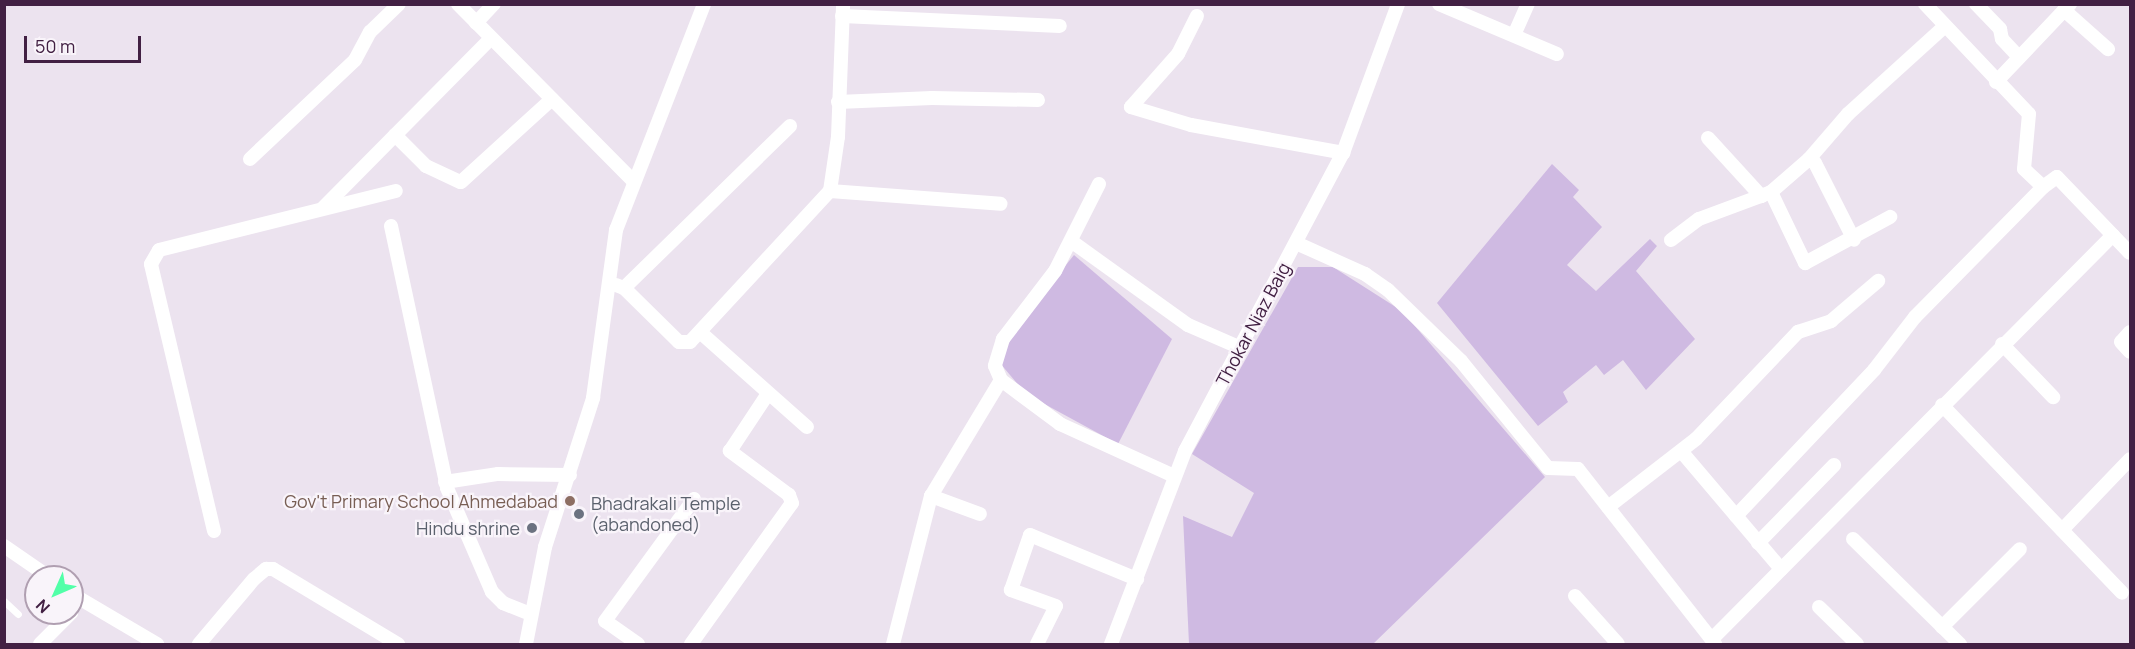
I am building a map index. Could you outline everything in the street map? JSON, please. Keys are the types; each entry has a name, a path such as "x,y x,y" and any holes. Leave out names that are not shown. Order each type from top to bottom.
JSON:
{"street":[{"path":"250,159 355,60 370,32 399,4"},
{"path":"458,4 634,182"},
{"path":"476,23 494,4"},
{"path":"526,645 530,614 546,547 592,398 605,331 608,282 616,230 704,4"},
{"name":"Thokar Niaz Baig","path":"1113,644 1174,476 1342,153 1398,4"},
{"path":"1439,4 1557,54"},
{"path":"1514,35 1528,4"},
{"path":"1925,4 1996,82 2029,114 2024,169 2043,187"},
{"path":"1976,4 2001,29 2002,39 2019,57"},
{"path":"1996,82 2067,7 2108,50"},
{"path":"608,282 624,288 679,342 690,342 831,190 838,137 842,10 1060,26"},
{"path":"1197,16 1178,54 1131,107 1202,128 1342,153"},
{"path":"1671,240 1699,219 1766,194 1809,159 1848,114 1945,26"},
{"path":"321,210 491,38"},
{"path":"838,102 932,98 1038,100"},
{"path":"395,135 426,166 461,182 552,99"},
{"path":"624,288 790,126"},
{"path":"1708,138 1766,194 1805,263 1854,240 1890,217"},
{"path":"1809,159 1815,163 1854,240"},
{"path":"1736,516 1874,370 1915,317 2043,187 2057,177 2130,252"},
{"path":"1099,184 1055,271 1003,339 995,366 1001,380 1060,424 1174,476"},
{"path":"831,190 1001,204"},
{"path":"214,531 151,264 159,250 396,191"},
{"path":"391,226 445,482 492,592 503,603 530,614"},
{"path":"1296,243 1365,274 1389,290 1461,361 1548,468 1578,469 1713,642 1780,569 2113,235"},
{"path":"1071,241 1188,325 1241,348"},
{"path":"1608,507 1681,451 1798,332 1831,321 1878,281"},
{"path":"700,332 767,395 807,427"},
{"path":"2130,332 2121,342 2130,351"},
{"path":"2002,344 2054,397"},
{"path":"893,645 931,496 1001,380"},
{"path":"691,645 792,503 789,495 730,451 767,395"},
{"path":"1942,405 2122,593"},
{"path":"1681,451 1780,569"},
{"path":"2062,530 2130,459"},
{"path":"1758,543 1834,465"},
{"path":"445,482 498,474 570,475"},
{"path":"931,496 981,514"},
{"path":"638,645 605,621 694,499"},
{"path":"1038,645 1056,606 1011,590 1030,535 1137,579"},
{"path":"1853,539 1960,645"},
{"path":"4,546 32,565"},
{"path":"1942,627 2020,549"},
{"path":"199,645 254,579 266,569 273,569 398,645"},
{"path":"1575,596 1618,645"},
{"path":"1819,607 1857,645"},
{"path":"84,610 157,645"},
{"path":"40,645 57,625"}],"lane":[{"path":"4,601 18,614"}],"shaded area":[{"path":"1552,164 1579,190 1573,197 1602,227 1567,265 1596,291 1650,239 1657,246 1636,271 1695,339 1646,390 1623,360 1604,375 1596,365 1563,392 1568,402 1538,426 1437,303"},
{"path":"1074,255 1172,339 1118,444 1026,394 999,362 1006,339"},
{"path":"1298,267 1333,267 1402,311 1545,477 1373,644 1189,644 1183,516 1232,537 1254,493 1192,454"}],"place":[{"name":"Gov't Primary School Ahmedabad","path":"570,501"},
{"name":"Bhadrakali Temple (abandoned)","path":"579,514"},
{"name":"Hindu shrine","path":"532,528"}]}
